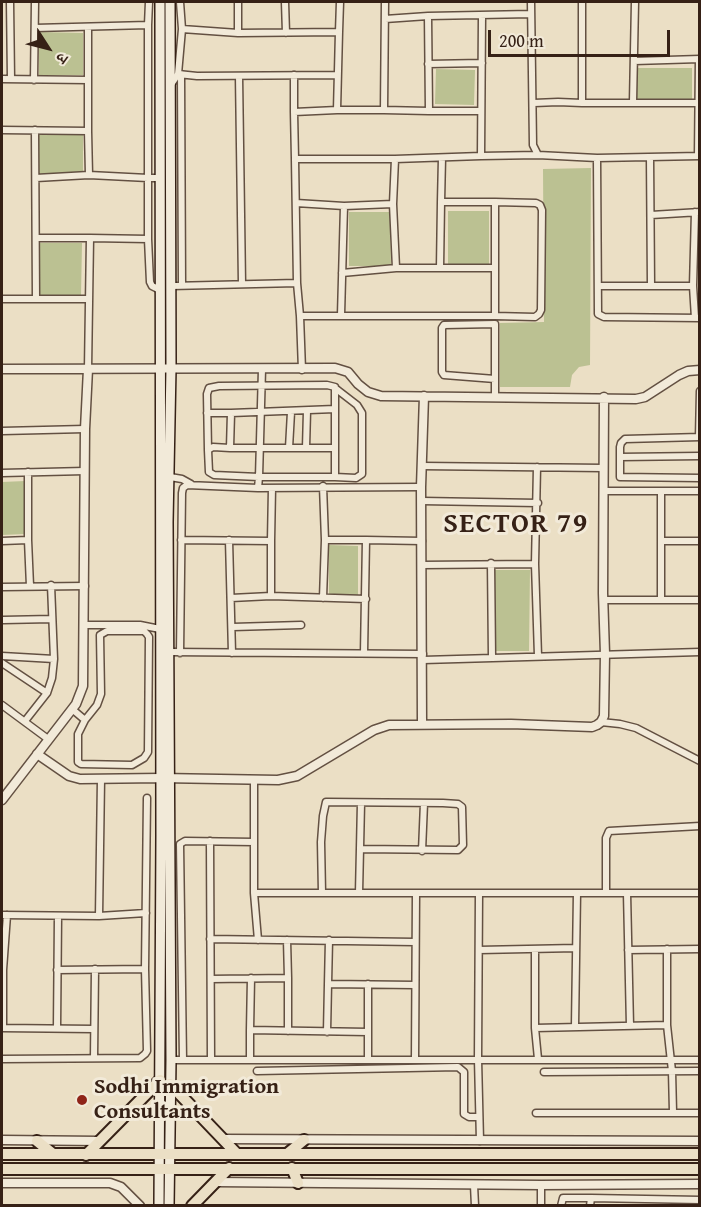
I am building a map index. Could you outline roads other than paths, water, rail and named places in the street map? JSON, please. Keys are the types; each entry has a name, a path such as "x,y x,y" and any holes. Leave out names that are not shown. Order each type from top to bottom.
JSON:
{"main road":[{"path":"86,1155 165,1082 171,1060 175,877 165,778 160,629 166,368 171,286 170,86 165,2"},
{"path":"165,2 160,178 160,290 166,368 170,477 169,652 161,835 161,1016 165,1082 164,1168 169,1206"},
{"path":"171,1029 182,1029"},
{"path":"165,1082 237,1154"},
{"path":"287,1154 304,1140"},
{"path":"37,1141 53,1154"},
{"path":"2,1154 699,1154"},
{"path":"159,1206 164,1168"},
{"path":"192,1206 229,1168"},
{"path":"292,1168 298,1183"},
{"path":"2,1169 699,1169"}],"street":[{"path":"10,2 11,80"},
{"path":"34,80 35,2"},
{"path":"149,2 148,239 150,282 152,286 160,290"},
{"path":"180,2 182,29 179,74 182,285"},
{"path":"238,2 238,33"},
{"path":"285,2 286,33"},
{"path":"337,110 340,2"},
{"path":"384,110 385,2"},
{"path":"531,2 533,145 538,155"},
{"path":"582,2 582,104"},
{"path":"633,102 635,2"},
{"path":"385,19 531,14"},
{"path":"428,16 429,111"},
{"path":"481,156 482,16"},
{"path":"35,28 148,25"},
{"path":"88,27 89,175"},
{"path":"182,29 238,33 339,32"},
{"path":"295,159 538,155 597,158 699,156 699,59 633,61"},
{"path":"428,64 482,63"},
{"path":"170,86 179,74"},
{"path":"179,74 337,75"},
{"path":"294,75 297,283 302,370"},
{"path":"239,76 242,284"},
{"path":"2,79 88,80"},
{"path":"534,103 698,103"},
{"path":"294,112 482,111"},
{"path":"2,130 87,131"},
{"path":"35,130 36,299"},
{"path":"650,157 651,286"},
{"path":"440,268 442,158"},
{"path":"597,158 597,311 600,316 697,318 693,286 697,212 651,215"},
{"path":"395,159 393,204 396,268"},
{"path":"36,178 89,175 160,178"},
{"path":"300,316 535,316 539,314 541,310 542,221 540,205 536,203 441,202"},
{"path":"495,202 495,316"},
{"path":"296,203 344,206 393,204"},
{"path":"341,315 344,206"},
{"path":"36,238 148,239"},
{"path":"2,800 72,709 83,686 85,429 90,238"},
{"path":"342,273 396,268 495,268"},
{"path":"171,286 297,283"},
{"path":"598,286 693,286"},
{"path":"2,299 88,299"},
{"path":"495,379 444,375 442,372 442,328 444,325 495,324 495,379 495,397"},
{"path":"2,369 341,369 348,372 368,392 381,396 495,397 645,397 679,375 699,370"},
{"path":"258,488 262,369"},
{"path":"327,385 335,387 357,405 362,413 362,471 359,476 356,478 211,475 208,469 207,394 209,388 327,385"},
{"path":"335,387 335,477"},
{"path":"699,391 699,437 625,439 621,443 620,457 620,477 699,478"},
{"path":"422,724 421,488 424,396"},
{"path":"37,754 69,776 80,779 279,780 297,776 382,726 511,724 592,727 601,722 604,716 605,654 604,397"},
{"path":"207,413 335,409"},
{"path":"306,448 307,411"},
{"path":"290,448 291,412"},
{"path":"230,448 231,413"},
{"path":"2,431 85,429"},
{"path":"208,450 213,447 334,448"},
{"path":"620,457 699,456"},
{"path":"422,466 604,468"},
{"path":"537,467 535,564 538,656"},
{"path":"2,473 85,471"},
{"path":"28,472 30,586"},
{"path":"170,477 182,479 191,484 258,488 323,486 421,488"},
{"path":"180,653 182,493 183,488 191,484"},
{"path":"323,486 325,540 323,598"},
{"path":"271,596 272,488"},
{"path":"661,490 661,599"},
{"path":"604,491 699,490"},
{"path":"422,501 537,503"},
{"path":"2,541 28,540"},
{"path":"181,540 271,541"},
{"path":"229,540 232,653"},
{"path":"325,540 422,541"},
{"path":"364,653 366,540"},
{"path":"661,541 699,541"},
{"path":"491,563 492,657"},
{"path":"422,565 535,564"},
{"path":"25,721 47,693 52,678 54,659 51,585"},
{"path":"2,586 85,586"},
{"path":"231,598 271,596 366,599"},
{"path":"603,600 699,600"},
{"path":"3,620 52,619"},
{"path":"83,625 140,625 160,629"},
{"path":"233,627 301,625"},
{"path":"107,631 144,632 149,637 148,752 144,758 132,765 81,764 78,762 78,734 85,720 97,705 101,694 100,635 107,631"},
{"path":"169,652 364,653 423,657 699,652"},
{"path":"2,656 54,659"},
{"path":"2,663 47,693"},
{"path":"2,705 48,739"},
{"path":"72,709 85,720"},
{"path":"601,722 636,728 699,761"},
{"path":"99,916 101,779"},
{"path":"254,780 254,893 258,940"},
{"path":"2,1059 143,1057 147,1051 145,969 147,798"},
{"path":"322,893 321,842 326,802 458,804 462,807 463,845 458,850 360,849"},
{"path":"359,893 361,803"},
{"path":"422,851 424,803"},
{"path":"606,893 606,838 609,831 699,826"},
{"path":"146,835 161,835"},
{"path":"183,1060 175,877 180,844 185,841 254,842"},
{"path":"210,841 211,1060"},
{"path":"254,893 699,893"},
{"path":"415,1060 416,893"},
{"path":"479,893 480,1141"},
{"path":"575,1026 577,893"},
{"path":"627,893 630,1026"},
{"path":"94,1029 2,1028 4,915 146,914"},
{"path":"57,1028 58,916"},
{"path":"210,939 415,942"},
{"path":"287,940 288,1031"},
{"path":"327,1032 328,940"},
{"path":"479,950 576,948"},
{"path":"535,949 535,1028 538,1059"},
{"path":"667,949 667,1025 672,1071 673,1112"},
{"path":"628,950 699,949"},
{"path":"94,1058 95,969"},
{"path":"57,970 145,969"},
{"path":"210,978 288,978"},
{"path":"250,1060 251,978"},
{"path":"328,984 415,985"},
{"path":"368,984 368,1060"},
{"path":"145,1016 161,1016"},
{"path":"535,1028 667,1025"},
{"path":"250,1030 368,1032"},
{"path":"171,1060 699,1060"},
{"path":"277,1060 278,1071"},
{"path":"257,1071 458,1067 464,1072 464,1114 469,1117 479,1117"},
{"path":"544,1072 699,1071"},
{"path":"536,1113 699,1113"},
{"path":"223,1139 699,1141"},
{"path":"2,1140 100,1141"},
{"path":"216,1182 474,1185 699,1184"},
{"path":"2,1183 110,1183 121,1187 140,1206"},
{"path":"474,1185 475,1206"},
{"path":"541,1185 542,1206"},
{"path":"561,1206 563,1198 590,1202 699,1200"}],"place":[{"name":"Sodhi Immigration Consultants","path":"82,1100"}],"district":[{"name":"SECTOR 79","path":"516,525"}]}
